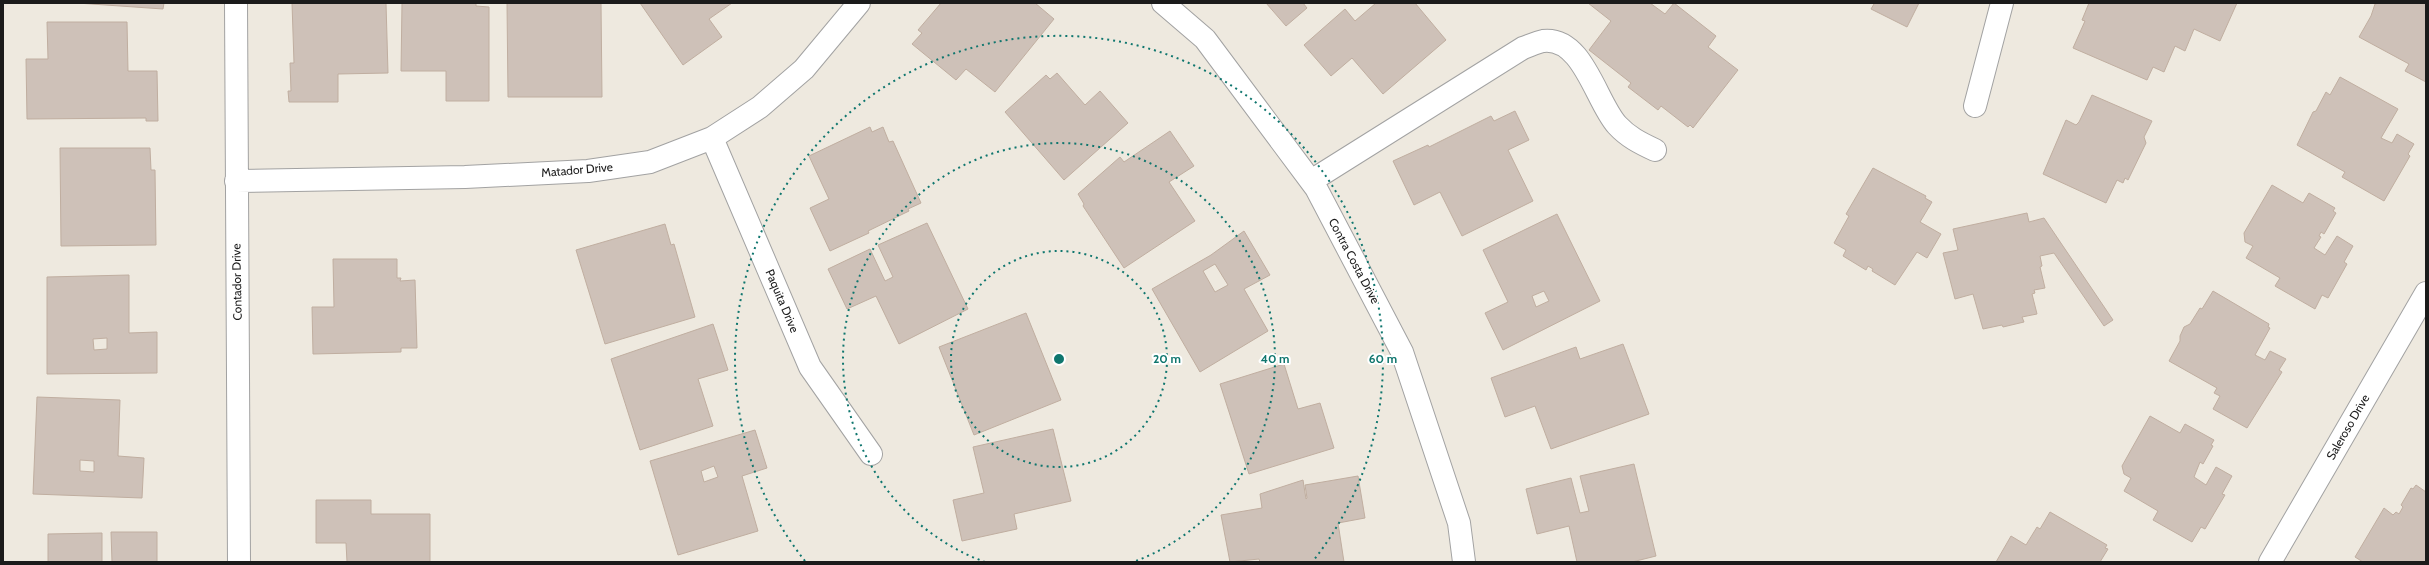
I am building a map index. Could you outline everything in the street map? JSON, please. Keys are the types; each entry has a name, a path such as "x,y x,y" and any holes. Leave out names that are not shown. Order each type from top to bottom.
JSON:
{"street":[{"name":"Contador Drive","path":"236,3 239,562"},
{"name":"Matador Drive","path":"236,180 466,177 588,171 650,162 712,138 760,107 804,69 859,3"},
{"name":"Contra Costa Drive","path":"1163,3 1205,39 1311,181 1402,352 1459,523 1464,562"},
{"path":"1976,106 2002,3"},
{"path":"1311,181 1523,48 1544,41 1561,43 1578,57 1615,124 1631,139 1655,150"},
{"name":"Paquita Drive","path":"712,138 810,367 872,454"},
{"name":"Saleroso Drive","path":"2270,562 2426,293"}],"building":[{"path":"77,3 164,3 163,9"},
{"path":"292,3 386,3 388,73 338,74 338,102 289,102 288,91 291,91 290,63 294,63"},
{"path":"402,3 476,3 476,6 489,7 489,101 446,101 446,71 401,71"},
{"path":"507,3 601,3 602,97 508,97"},
{"path":"640,3 732,3 709,19 722,37 683,65"},
{"path":"941,3 1035,3 1054,19 995,92 966,69 956,80 912,44 922,33 918,30"},
{"path":"1266,3 1303,3 1307,8 1286,26"},
{"path":"1376,3 1415,3 1446,40 1383,94 1352,58 1331,76 1304,45 1345,9 1355,21"},
{"path":"1588,3 1650,3 1665,14 1674,3 1716,36 1708,47 1738,70 1693,128 1690,125 1688,127 1661,106 1658,110 1628,87 1631,83 1589,50 1611,21"},
{"path":"1872,3 1919,3 1907,27 1871,9 1874,4"},
{"path":"2089,3 2237,3 2220,41 2194,29 2185,51 2175,46 2164,72 2153,67 2147,80 2073,48 2085,21 2082,20"},
{"path":"2426,3 2426,82 2405,71 2409,64 2359,37 2371,16 2375,4"},
{"path":"47,22 127,22 128,71 157,71 158,121 146,121 146,118 27,119 26,59 48,59"},
{"path":"1057,73 1085,105 1100,91 1128,123 1064,180 1005,112 1046,75 1050,79"},
{"path":"2340,77 2398,109 2381,138 2392,143 2397,134 2414,144 2408,154 2410,156 2384,201 2342,177 2345,172 2297,145 2313,112 2316,111 2326,92 2330,95"},
{"path":"2092,95 2152,121 2144,137 2146,143 2128,180 2125,178 2123,183 2117,180 2106,203 2043,174 2066,120 2076,125 2079,122"},
{"path":"1515,111 1529,140 1508,150 1533,201 1462,236 1440,192 1414,205 1393,161 1428,145 1429,147 1491,116 1494,121"},
{"path":"870,127 872,132 883,127 889,142 893,141 921,203 908,209 909,211 868,231 869,233 830,251 810,208 829,199 809,156"},
{"path":"1170,131 1194,166 1169,182 1195,221 1124,268 1083,206 1084,204 1078,194 1120,157 1124,162"},
{"path":"60,148 150,148 151,170 155,170 156,245 61,246"},
{"path":"1873,168 1926,196 1925,198 1932,202 1920,222 1941,234 1927,258 1917,252 1895,285 1872,271 1873,269 1868,266 1866,270 1843,256 1846,250 1834,243 1849,216 1846,214"},
{"path":"2272,185 2303,203 2309,193 2335,208 2333,211 2336,213 2324,234 2321,232 2319,236 2321,237 2314,248 2325,255 2337,236 2353,246 2344,262 2347,264 2328,298 2322,295 2315,309 2275,286 2280,278 2246,258 2253,246 2245,242 2244,233"},
{"path":"2027,213 2029,222 2044,218 2113,320 2104,326 2054,253 2040,256 2042,266 2040,267 2045,288 2034,290 2035,293 2032,294 2037,314 2022,317 2024,322 2003,327 2002,325 1983,329 1973,294 1955,299 1943,253 1958,250 1953,229"},
{"path":"1557,214 1600,301 1503,350 1485,313 1508,302 1483,250","holes":["1544,291 1549,301 1536,307 1532,296"]},
{"path":"927,223 968,309 899,344 876,296 847,309 828,269 870,249 885,281 893,277 878,245"},
{"path":"665,224 671,245 674,244 695,317 605,344 576,250"},
{"path":"1244,231 1270,275 1244,289 1268,331 1200,372 1152,289 1211,255","holes":["1215,264 1228,285 1215,292 1203,271"]},
{"path":"333,259 397,259 397,278 401,278 400,281 415,280 417,348 401,348 401,352 313,354 312,307 334,307"},
{"path":"129,275 129,333 157,332 157,373 47,374 47,277","holes":["107,338 107,349 94,350 93,339"]},
{"path":"2213,291 2269,324 2268,327 2270,328 2255,355 2265,360 2270,351 2286,359 2279,370 2282,372 2247,428 2213,409 2220,396 2214,393 2217,388 2169,361 2180,341 2180,336 2184,327 2190,324 2200,308 2202,309"},
{"path":"1026,313 1061,400 974,435 939,347"},
{"path":"713,324 728,370 698,379 713,426 640,450 611,359"},
{"path":"1623,344 1649,414 1551,449 1535,406 1505,417 1491,378 1576,347 1580,359"},
{"path":"1284,364 1298,409 1320,403 1334,448 1249,474 1220,384"},
{"path":"37,397 120,400 118,456 144,458 142,498 33,494","holes":["80,460 94,461 94,472 80,471"]},
{"path":"2150,416 2180,433 2185,424 2214,440 2211,445 2213,446 2203,464 2200,462 2194,477 2206,485 2216,467 2232,476 2222,494 2225,495 2205,529 2201,527 2192,542 2153,520 2158,511 2124,491 2131,478 2124,474 2122,466"},
{"path":"1053,429 1071,501 1014,514 1017,529 962,541 953,500 984,493 973,447"},
{"path":"755,430 767,468 742,476 758,531 678,555 650,461","holes":["714,466 718,477 704,482 701,471"]},
{"path":"1634,464 1656,556 1632,562 1577,562 1569,526 1537,534 1526,489 1571,478 1580,513 1589,511 1580,476"},
{"path":"1358,476 1365,518 1338,523 1344,562 1260,562 1259,559 1230,562 1221,515 1262,508 1260,494 1303,480 1306,499 1305,485"},
{"path":"2416,485 2426,492 2426,562 2363,562 2355,557 2384,508 2393,515 2396,512 2399,514 2403,507 2401,505 2411,488 2413,489"},
{"path":"316,500 371,500 371,514 430,514 430,562 347,562 346,543 316,543"},
{"path":"2050,512 2107,545 2105,548 2108,549 2100,562 1996,562 2011,536 2026,545 2037,527 2040,529"},
{"path":"111,532 157,532 157,562 112,562"},
{"path":"102,533 102,562 48,562 48,534"}]}
